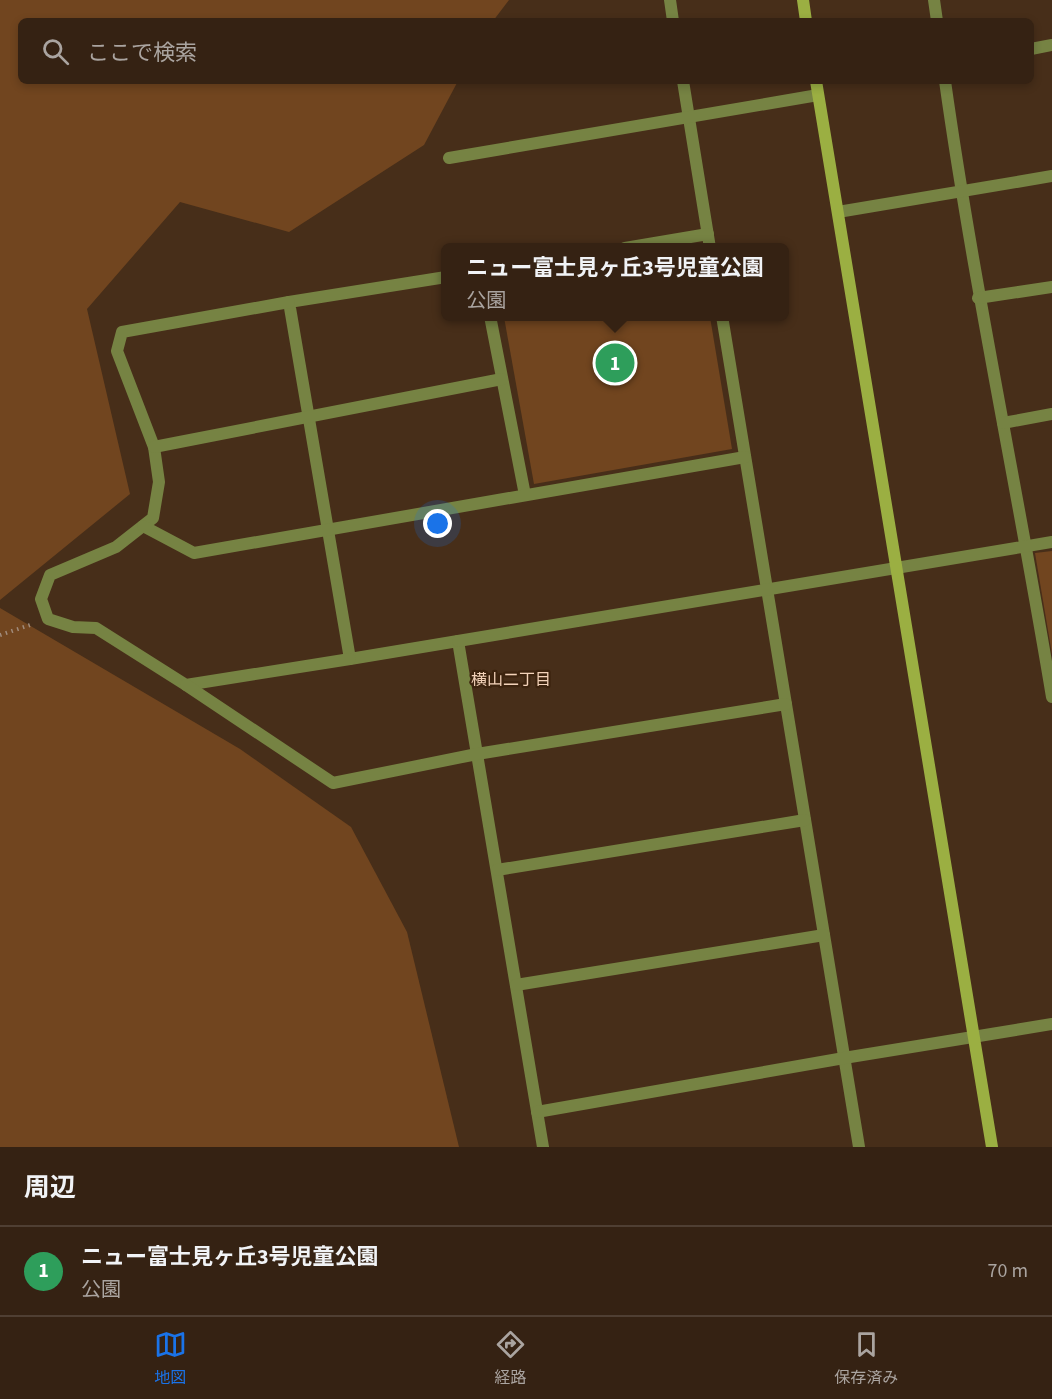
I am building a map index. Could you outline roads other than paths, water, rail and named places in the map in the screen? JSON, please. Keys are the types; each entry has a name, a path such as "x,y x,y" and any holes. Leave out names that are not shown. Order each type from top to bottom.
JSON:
{"street":[{"path":"670,0 673,18"},
{"path":"803,0 806,18"},
{"path":"934,0 937,18"},
{"path":"1034,48 1052,45"},
{"path":"684,84 709,243"},
{"path":"816,84 992,1147"},
{"path":"945,84 960,192 978,298 1027,546 1052,697"},
{"path":"448,158 818,95"},
{"path":"838,212 1052,176"},
{"path":"655,243 708,234"},
{"path":"441,278 122,332 117,351 154,447 159,482 153,518 116,547 50,575 41,599 48,618 73,627 96,628 333,783 477,754 786,704"},
{"path":"978,298 1052,286"},
{"path":"289,302 350,659"},
{"path":"491,321 525,495"},
{"path":"723,321 859,1147"},
{"path":"154,447 502,379"},
{"path":"1003,423 1052,414"},
{"path":"143,526 194,553 745,457"},
{"path":"186,685 1052,542"},
{"path":"458,641 543,1147"},
{"path":"497,870 805,820"},
{"path":"516,985 824,935"},
{"path":"537,1112 1052,1024"}],"place":[{"name":"ニュー富士見ヶ丘3号児童公園","path":"615,363"}],"district":[{"name":"横山二丁目","path":"511,680"}]}
